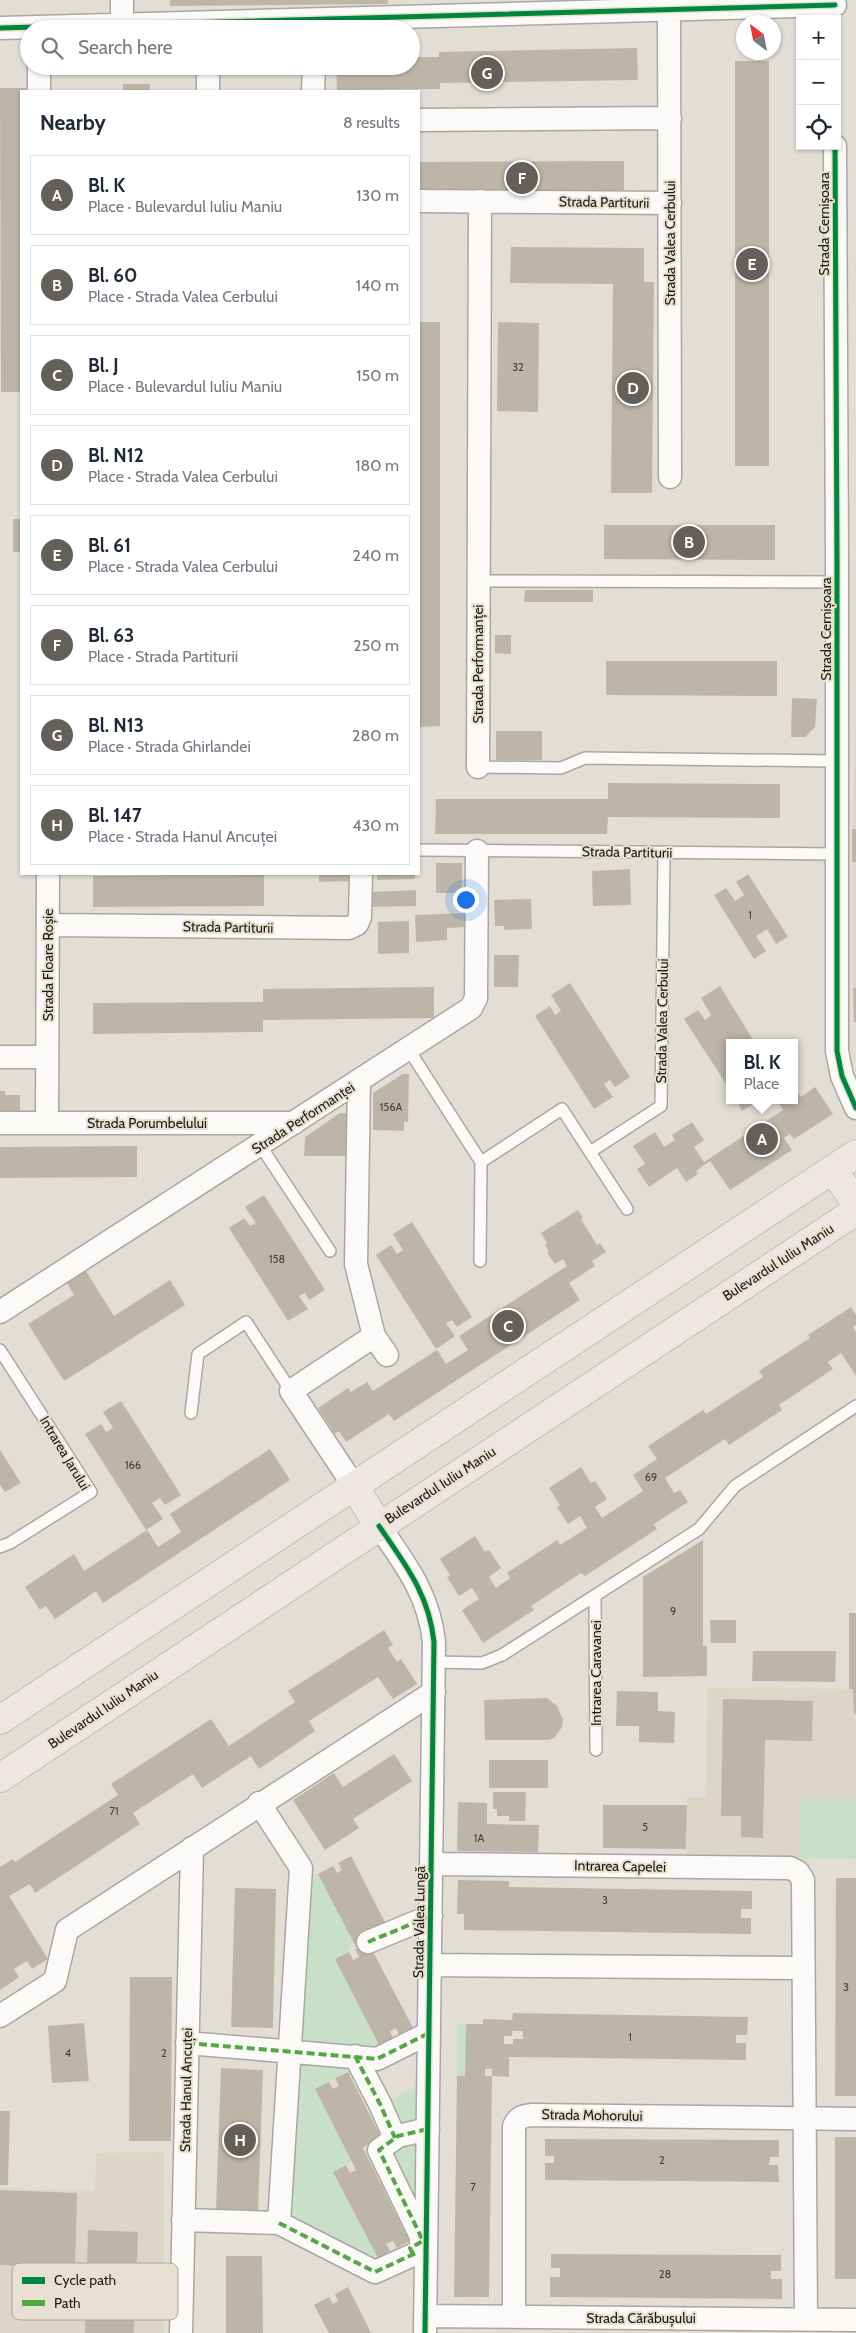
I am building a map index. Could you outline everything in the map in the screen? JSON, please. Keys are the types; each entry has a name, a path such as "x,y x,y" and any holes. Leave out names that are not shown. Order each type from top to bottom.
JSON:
{"main road":[{"path":"0,1720 856,1154"},
{"path":"833,1169 856,1204"},
{"name":"Bulevardul Iuliu Maniu","path":"0,1778 856,1211"},
{"path":"354,1486 379,1526"}],"street":[{"path":"122,0 122,20"},
{"path":"346,20 440,8 670,8 714,4 840,8"},
{"name":"Strada Valea Cerbului","path":"670,8 670,477"},
{"path":"0,28 20,28"},
{"path":"39,75 39,90"},
{"path":"208,75 208,90"},
{"path":"313,90 314,75"},
{"path":"420,120 670,118"},
{"name":"Strada Cernișoara","path":"835,150 846,392 844,568 836,761 836,1051 842,1076 856,1108"},
{"name":"Strada Partiturii","path":"420,201 670,203"},
{"name":"Strada Performanței","path":"478,767 480,201"},
{"name":"Strada Performanței","path":"0,1312 466,1012 474,1004 477,851"},
{"name":"Strada Floare Roșie","path":"47,1123 48,875"},
{"name":"Strada Partiturii","path":"48,925 349,928 357,924 360,917 361,875"},
{"path":"0,1057 47,1057"},
{"path":"358,1082 356,1264 374,1336 387,1355"},
{"name":"Strada Porumbelului","path":"0,1123 294,1123"},
{"path":"354,1486 292,1391 374,1336"},
{"name":"Strada Valea Lungă","path":"379,1526 419,1586 427,1605 432,1624 435,1662 428,2129 420,2252 425,2325"},
{"path":"0,2016 55,1981 67,1930 434,1692"},
{"path":"260,1804 301,1868 279,2223"},
{"name":"Strada Hanul Ancuței","path":"182,2333 192,1848"},
{"name":"Intrarea Capelei","path":"432,1864 790,1868 798,1872 803,1880 804,1968"},
{"path":"368,1942 430,1916"},
{"path":"430,1965 804,1968 806,2319"},
{"path":"187,2043 377,2059 429,2034"},
{"path":"356,2056 380,2104 394,2138"},
{"name":"Strada Mohorului","path":"514,2317 514,2126 516,2121 523,2116 856,2119"},
{"path":"420,2252 410,2248 423,2241 379,2150 394,2138 428,2129"},
{"path":"183,2220 279,2223 375,2272 420,2252"},
{"name":"Strada Cărăbușului","path":"425,2325 514,2317 856,2320"}],"lane":[{"name":"Strada Cernișoara","path":"478,581 844,568"},
{"name":"Strada Performanței","path":"478,767 561,768 585,758 836,761"},
{"name":"Strada Partiturii","path":"420,850 836,854"},
{"name":"Strada Valea Cerbului","path":"590,1152 661,1106 664,852"},
{"path":"409,1050 481,1162 480,1262"},
{"path":"481,1162 562,1109 627,1210"},
{"path":"260,1144 330,1250"},
{"path":"191,1413 198,1354 246,1322 292,1391"},
{"name":"Intrarea Jarului","path":"0,1350 91,1492 10,1544 0,1547"},
{"path":"435,1662 470,1664 492,1661 699,1529 735,1486 856,1406"},
{"name":"Intrarea Caravanei","path":"595,1596 596,1750"}],"shaded area":[{"path":"856,704 856,1027 853,988 852,862"},
{"path":"707,1688 856,1689 856,1800 800,1800 800,1858 687,1857 687,1797 706,1797"},
{"path":"164,2152 164,2263 12,2263 12,2320 164,2320 164,2333 0,2333 0,2188 95,2191 96,2153"}],"green space":[{"path":"800,1800 856,1800 856,1859 800,1858"},
{"path":"318,1874 353,1941 347,1953 336,1959 379,2045 383,2057 290,2051 300,1882"},
{"path":"457,2024 466,2024 465,2076 457,2077"},
{"path":"289,2054 357,2066 315,2089 352,2162 333,2172 378,2258 371,2270 279,2223"},
{"path":"429,2081 424,2248 378,2149 394,2138 380,2104"}],"building":[{"path":"170,0 388,0 388,4 170,6"},
{"path":"637,48 638,80 440,83 440,89 337,90 336,75 420,75 420,57 439,57 439,52"},
{"path":"735,61 769,61 769,466 735,466"},
{"path":"123,84 150,84 150,90 123,90"},
{"path":"0,88 26,88 26,90 20,90 20,392 1,392"},
{"path":"624,161 624,193 420,194 420,162"},
{"path":"511,247 644,248 644,282 654,282 652,493 611,493 613,284 510,283"},
{"path":"420,322 440,322 440,726 420,727"},
{"path":"498,322 539,323 538,412 497,411"},
{"path":"13,519 20,519 20,552 13,552"},
{"path":"604,525 775,525 775,560 604,559"},
{"path":"525,590 593,590 593,602 524,602"},
{"path":"495,635 511,635 511,654 495,653"},
{"path":"606,661 777,661 777,696 606,695"},
{"path":"792,698 817,699 815,727 805,737 791,737"},
{"path":"496,731 542,731 542,760 496,760"},
{"path":"608,783 780,784 780,818 608,817 607,834 435,834 436,799 608,799"},
{"path":"852,829 856,829 856,862 852,862"},
{"path":"436,863 462,863 462,893 436,893"},
{"path":"630,869 631,905 593,906 592,871"},
{"path":"748,874 788,937 776,944 767,929 756,936 766,951 754,959 714,895 726,888 735,901 744,895 736,882"},
{"path":"264,875 264,906 93,907 93,876"},
{"path":"319,875 352,875 352,881 319,882"},
{"path":"377,875 415,875 415,879 377,880"},
{"path":"416,890 416,906 371,907 371,892"},
{"path":"531,899 532,929 504,930 504,926 495,926 494,900"},
{"path":"466,913 466,927 447,928 447,940 416,942 415,915"},
{"path":"409,921 409,953 378,954 378,922"},
{"path":"494,955 519,955 518,987 494,987"},
{"path":"570,983 630,1077 615,1087 610,1080 604,1084 613,1097 594,1109 535,1016 550,1006 555,1015 561,1011 551,995"},
{"path":"720,986 753,1039 726,1039 726,1084 684,1019 698,1010 705,1020 711,1015 701,998"},
{"path":"434,987 434,1018 263,1020 263,1032 93,1034 93,1003 263,1002 263,989"},
{"path":"853,988 856,988 856,1022 854,1022"},
{"path":"403,1074 409,1074 408,1122 404,1121 404,1131 373,1130 373,1093"},
{"path":"815,1087 833,1114 794,1139 790,1134 784,1138 792,1150 730,1190 710,1161 696,1171 698,1174 686,1182 677,1168 649,1187 637,1169 645,1164 633,1146 655,1132 664,1147 675,1140 672,1135 692,1122 704,1140 694,1147 704,1162 783,1110 779,1104 798,1104 798,1093 801,1097"},
{"path":"0,1091 5,1091 5,1095 20,1095 20,1112 0,1112"},
{"path":"738,1104 753,1104 742,1111"},
{"path":"340,1113 348,1113 348,1156 304,1156 305,1137"},
{"path":"137,1146 137,1177 0,1178 0,1147"},
{"path":"264,1195 325,1290 309,1300 305,1293 299,1296 308,1309 288,1321 229,1228 244,1218 250,1226 256,1223 245,1207"},
{"path":"578,1210 583,1218 581,1219 597,1245 600,1243 606,1252 592,1261 595,1266 569,1283 580,1300 394,1421 389,1414 346,1442 339,1431 335,1434 318,1408 348,1388 351,1392 367,1382 373,1391 437,1350 446,1364 468,1350 459,1336 567,1266 563,1259 555,1264 547,1253 549,1252 545,1245 547,1243 541,1233"},
{"path":"412,1222 472,1317 457,1327 452,1320 446,1323 455,1336 436,1349 376,1255 391,1245 397,1254 403,1250 393,1234"},
{"path":"84,1268 114,1316 170,1280 185,1305 64,1381 28,1324 74,1295 65,1280"},
{"path":"851,1307 856,1315 856,1325 853,1327 856,1332 856,1376 841,1353 828,1362 833,1369 779,1405 782,1410 729,1445 725,1439 665,1478 674,1493 680,1490 688,1502 654,1524 657,1529 585,1576 581,1573 531,1606 534,1610 483,1643 462,1610 479,1599 472,1588 459,1596 447,1577 450,1575 440,1559 475,1536 485,1552 489,1550 501,1568 489,1577 496,1588 510,1578 507,1573 557,1540 560,1545 587,1528 580,1516 568,1524 557,1507 560,1505 549,1488 581,1467 591,1483 595,1481 607,1499 595,1507 602,1518 643,1491 633,1475 657,1459 648,1446 703,1410 706,1414 763,1377 759,1371 810,1338 808,1335"},
{"path":"121,1401 181,1495 165,1505 160,1498 152,1503 163,1519 146,1530 85,1434 101,1424 106,1432 113,1428 103,1412"},
{"path":"270,1449 290,1480 103,1603 96,1591 55,1619 46,1606 40,1610 25,1587 74,1554 84,1571 147,1530 158,1547 181,1532 170,1514"},
{"path":"0,1450 21,1483 5,1492 0,1485"},
{"path":"703,1540 703,1646 707,1646 707,1676 643,1677 643,1577"},
{"path":"849,1613 856,1613 856,1714 854,1714 853,1689 849,1689"},
{"path":"710,1620 736,1620 736,1643 711,1643"},
{"path":"384,1630 393,1645 388,1648 397,1662 401,1659 417,1684 393,1699 378,1677 309,1721 315,1731 259,1769 251,1756 202,1788 193,1774 133,1813 140,1824 35,1893 30,1884 9,1896 48,1959 32,1969 27,1961 14,1969 19,1977 0,1990 0,1867 13,1859 15,1862 118,1795 111,1784 211,1719 229,1746 295,1702 288,1691"},
{"path":"753,1651 836,1651 835,1682 752,1681"},
{"path":"617,1691 658,1692 658,1711 675,1712 674,1743 639,1742 639,1726 616,1726"},
{"path":"547,1698 557,1706 563,1720 562,1727 554,1738 548,1740 485,1740 484,1700"},
{"path":"723,1699 813,1701 812,1741 765,1740 763,1838 741,1837 741,1816 721,1816"},
{"path":"394,1754 412,1781 353,1819 359,1828 325,1850 293,1800 334,1773 343,1787"},
{"path":"489,1760 548,1760 548,1788 489,1788"},
{"path":"493,1792 526,1792 525,1821 509,1821 509,1816 497,1816 497,1809 493,1809"},
{"path":"458,1802 487,1803 487,1824 539,1825 538,1852 457,1851"},
{"path":"603,1805 687,1805 686,1849 603,1848"},
{"path":"351,1856 389,1930 356,1947 318,1874 333,1866 337,1873 342,1870 338,1863"},
{"path":"836,1878 856,1878 856,2096 835,2096"},
{"path":"458,1880 509,1881 509,1887 752,1891 752,1909 741,1909 741,1918 751,1918 751,1934 464,1930 464,1914 457,1914"},
{"path":"235,1888 276,1889 273,2028 231,2027"},
{"path":"368,1942 413,2028 399,2035 396,2028 390,2031 393,2038 379,2045 335,1959 349,1952 353,1960 359,1957 355,1949"},
{"path":"130,1977 172,1977 171,2141 129,2141"},
{"path":"513,2013 748,2017 747,2035 736,2035 736,2043 746,2043 746,2060 509,2057 509,2077 492,2076 489,2297 454,2297 457,2076 465,2076 466,2024 483,2024 483,2019 512,2020","holes":["512,2031 523,2031 523,2039 513,2039 513,2044 504,2044 504,2036 512,2036","485,2069 492,2069 492,2076 485,2076"]},
{"path":"84,2023 89,2081 52,2083 48,2026"},
{"path":"221,2068 263,2070 258,2210 216,2210"},
{"path":"348,2072 385,2145 372,2151 369,2144 363,2148 409,2241 397,2248 393,2241 386,2244 390,2251 378,2258 333,2172 346,2165 350,2173 356,2170 315,2089 329,2082 333,2089 339,2086 335,2078"},
{"path":"0,2111 10,2111 8,2185 0,2185"},
{"path":"835,2137 856,2137 856,2279 835,2279"},
{"path":"545,2139 779,2140 779,2157 770,2157 769,2165 778,2165 779,2182 545,2180 545,2163 554,2163 554,2156 545,2156"},
{"path":"0,2190 77,2193 75,2263 12,2263 12,2265 0,2265"},
{"path":"88,2230 138,2232 137,2263 87,2263"},
{"path":"551,2254 781,2255 781,2271 771,2271 771,2279 782,2279 782,2299 550,2297 550,2277 560,2277 560,2268 551,2268"},
{"path":"226,2256 262,2256 263,2333 226,2333"},
{"path":"348,2287 371,2333 329,2333 314,2305 329,2297 333,2304 338,2301 335,2294"},
{"path":"85,2320 135,2320 134,2333 85,2333"}],"marked path":[{"path":"368,1942 431,1916"},
{"path":"187,2043 377,2059 429,2033"},
{"path":"355,2056 395,2138"},
{"path":"413,2254 410,2248 423,2241 379,2150 398,2136 428,2129"},
{"path":"279,2223 375,2272 418,2252"}],"cycle path":[{"path":"290,20 835,5"},
{"path":"0,28 20,27"},
{"path":"835,150 837,1051 842,1076 856,1108"},
{"path":"379,1526 407,1567 421,1594 427,1609 434,1642 425,2333"}],"place":[{"name":"Bl. N13","path":"487,73"},
{"name":"Bl. 63","path":"522,178"},
{"name":"Bl. 61","path":"752,264"},
{"name":"Bl. N12","path":"633,388"},
{"name":"Bl. 60","path":"689,542"},
{"name":"Bl. K","path":"762,1139"},
{"name":"Bl. J","path":"508,1326"},
{"name":"Bl. 147","path":"240,2140"}]}
